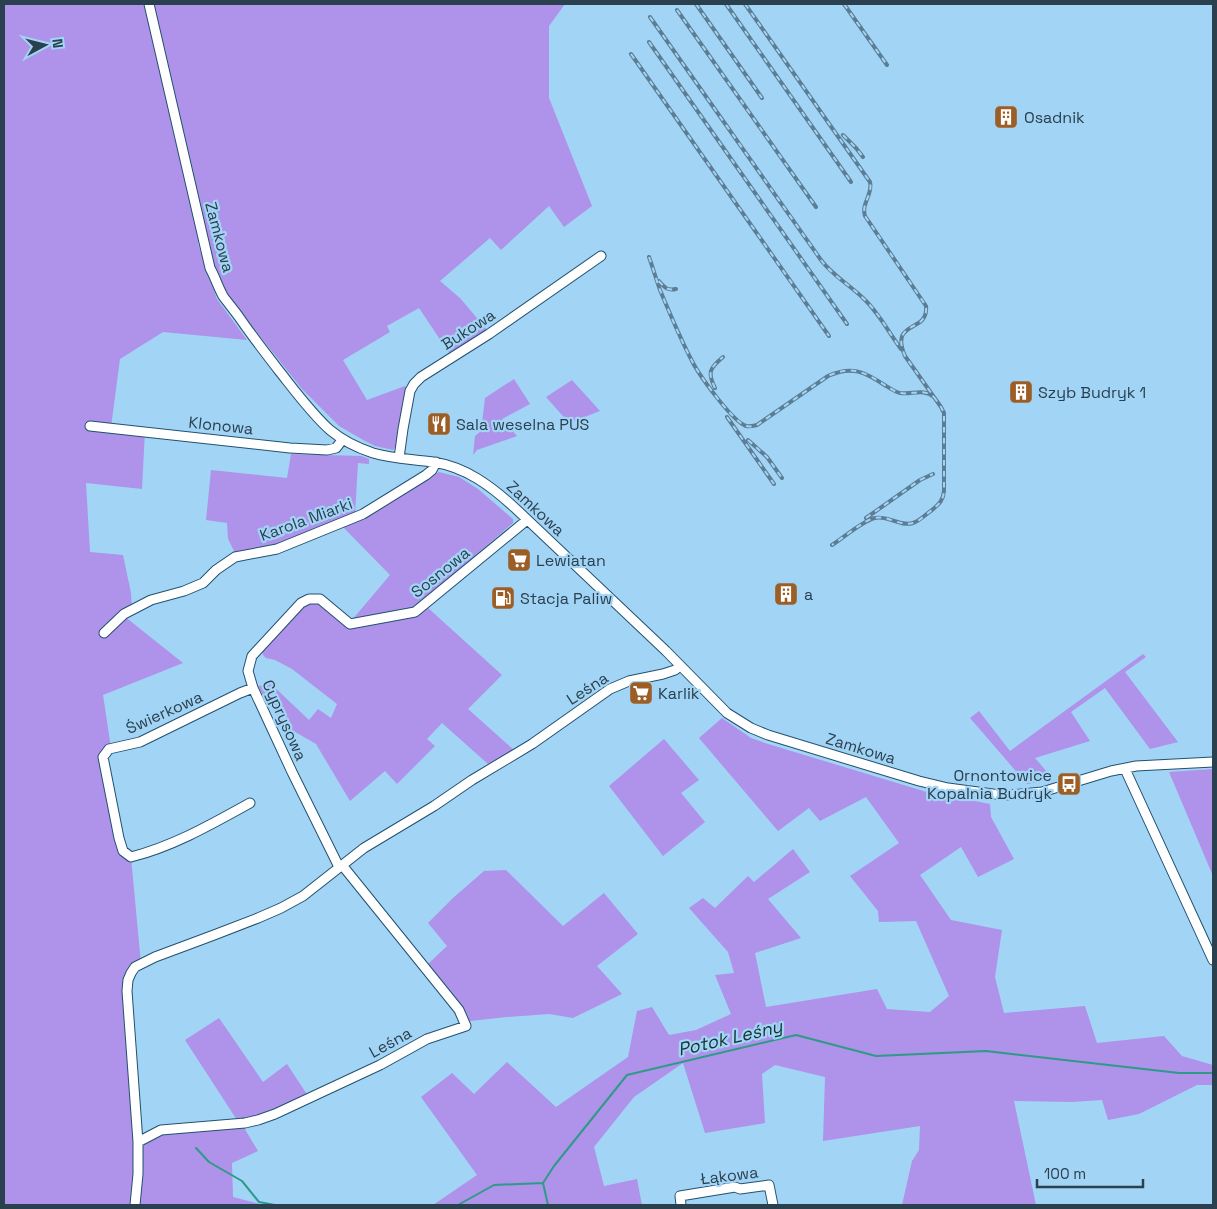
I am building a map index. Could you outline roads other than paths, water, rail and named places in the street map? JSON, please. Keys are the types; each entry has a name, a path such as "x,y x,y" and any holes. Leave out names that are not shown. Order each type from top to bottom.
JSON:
{"street":[{"name":"Zamkowa","path":"149,4 210,268 223,296 296,392 321,421 343,439 373,453 436,462 462,470 480,480 498,493 527,520 728,712 751,728 768,736 938,786 993,794 1032,794 1124,768 1160,764 1213,762"},
{"name":"Bukowa","path":"399,458 410,392 414,384 421,377 488,334 601,256"},
{"name":"Klonowa","path":"90,426 280,447 327,450 336,448 343,439"},
{"name":"Karola Miarki","path":"104,633 124,614 150,600 184,591 203,583 216,570 235,557 278,549 363,514 426,476 436,462"},
{"name":"Sosnowa","path":"309,599 320,599 350,624 416,612 527,520"},
{"name":"Cyprysowa","path":"309,599 301,603 252,656 248,671 253,688 292,772 340,866"},
{"name":"Leśna","path":"135,1205 138,1174 138,1142 127,991 128,980 135,968 154,957 214,936 281,908 303,896 364,848 532,744 610,689 629,681 663,674 680,666"},
{"name":"Świerkowa","path":"250,803 196,832 152,852 131,857 123,851 119,838 103,757 108,749 140,742 253,688"},
{"path":"1124,768 1213,960"},
{"name":"Leśna","path":"138,1142 160,1130 245,1123 275,1114 380,1065 427,1039 466,1026 459,1010 340,866"},
{"name":"Łąkowa","path":"681,1201 735,1188 769,1185 774,1205"}],"waterway":[{"name":"Potok Leśny","path":"458,1205 494,1185 543,1183 554,1166 627,1075 796,1035 876,1056 986,1051 1179,1073 1213,1073"},
{"name":"Potok Leśny","path":"196,1148 209,1162 242,1181 259,1202 275,1205"},
{"path":"543,1183 548,1205"}],"railway":[{"path":"696,4 762,98"},
{"path":"726,4 851,182"},
{"path":"745,4 870,182 870,191 864,211 865,216 926,306 925,315 922,320 905,331 901,344 905,356 944,413 944,491 939,504 913,523 908,524 885,518 870,519 832,545"},
{"path":"844,4 887,65"},
{"path":"677,10 816,207"},
{"path":"650,17 821,260 869,305 901,349"},
{"path":"649,42 847,324"},
{"path":"631,54 829,336"},
{"path":"843,135 863,157"},
{"path":"649,257 660,290 683,344 696,368 725,407 746,426 757,425 828,376 844,371 865,374 898,392 922,392 934,397"},
{"path":"659,281 666,288 676,289"},
{"path":"715,388 711,378 711,371 715,364 723,357"},
{"path":"727,417 774,484"},
{"path":"748,440 767,457 782,478"},
{"path":"866,518 920,480 933,474"}],"place":[{"name":"Osadnik","path":"1006,117"},
{"name":"Szyb Budryk 1","path":"1021,392"},
{"name":"Sala weselna PUS","path":"439,424"},
{"name":"Lewiatan","path":"519,560"},
{"name":"a","path":"786,594"},
{"name":"Stacja Paliw","path":"503,598"},
{"name":"Karlik","path":"641,693"},
{"name":"Ornontowice Kopalnia Budryk","path":"1069,784"}]}
